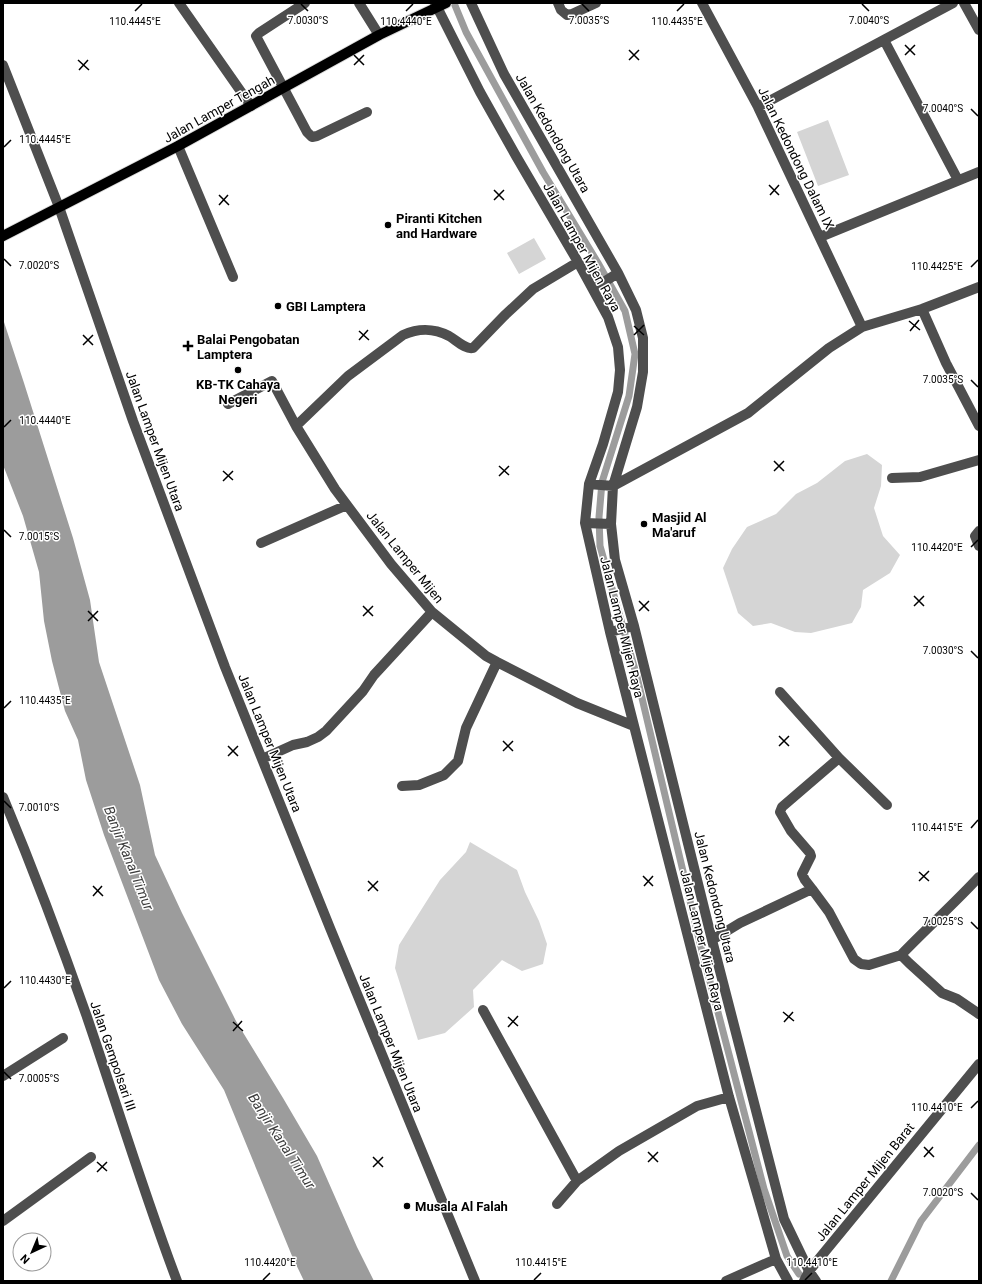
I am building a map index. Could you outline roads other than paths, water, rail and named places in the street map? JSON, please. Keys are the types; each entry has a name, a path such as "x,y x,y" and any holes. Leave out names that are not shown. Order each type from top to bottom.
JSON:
{"main road":[{"name":"Jalan Lamper Tengah","path":"3,236 178,146 379,35 441,4"}],"street":[{"path":"179,3 251,106"},
{"path":"305,3 256,36 307,132 312,137 317,136 367,112"},
{"path":"359,3 379,35"},
{"name":"Jalan Kedondong Utara","path":"471,3 504,74 615,275 636,310 642,331 643,372 637,407 610,486 608,524 615,560 622,629 712,940 784,1219 809,1271"},
{"path":"558,3 561,10 567,15 596,3"},
{"name":"Jalan Kedondong Dalam IX","path":"702,3 758,107 862,327"},
{"path":"758,107 953,3"},
{"path":"964,3 979,30"},
{"name":"Jalan Lamper Mijen Raya","path":"441,4 480,92 578,262 596,286 618,347 620,370 618,392 593,484 589,524 622,629 634,726 729,1097 776,1259 788,1281"},
{"path":"884,40 958,180"},
{"name":"Jalan Lamper Mijen Utara","path":"3,65 60,207 133,421 225,667 475,1281"},
{"path":"178,146 233,277"},
{"path":"820,237 979,172"},
{"path":"296,426 348,376 403,335 413,330 423,329 435,331 448,336 469,348 474,348 532,289 578,262"},
{"path":"596,286 615,275"},
{"path":"593,484 610,486 748,413 829,348 862,327 922,309 979,287"},
{"path":"922,309 946,363 979,426"},
{"name":"Jalan Lamper Mijen","path":"228,404 272,381 296,426 334,489 391,564 432,612 486,656 577,704 634,726"},
{"path":"892,478 920,478 979,460"},
{"path":"261,543 347,505"},
{"path":"589,524 608,524"},
{"path":"979,531 975,536 979,546"},
{"path":"262,759 293,745 307,742 326,731 363,690 374,675 432,612"},
{"path":"402,786 420,785 444,775 458,761 466,728 497,662"},
{"path":"780,692 839,758 887,805"},
{"path":"839,758 782,807 780,812 791,831 810,853 810,859 802,874 829,912 854,960 861,964 869,965 902,955 916,939 952,906 979,877"},
{"name":"Jalan Gempolsari III","path":"3,797 27,854 87,1018 160,1238 176,1281"},
{"path":"712,940 740,923 812,889"},
{"path":"902,955 942,993 957,999 979,1014"},
{"path":"483,1010 577,1181"},
{"path":"3,1076 63,1038"},
{"name":"Jalan Lamper Mijen Barat","path":"804,1281 809,1271 979,1064"},
{"path":"557,1204 577,1181 619,1151 697,1106 729,1097"},
{"path":"3,1221 91,1157"},
{"path":"726,1281 776,1259"},
{"path":"809,1271 816,1281"}],"water":[{"name":"Banjir Kanal Timur","path":"3,319 73,538 90,600 99,662 140,785 155,855 236,1021 317,1156 357,1247 374,1281 304,1281 292,1256 224,1090 182,1024 159,980 104,835 86,780 78,740 65,711 52,661 44,621 39,572 23,516 3,465"}],"waterway":[{"path":"454,3 466,32 543,172 625,311 635,354 629,396 602,482 599,517 600,546 637,677 700,943 764,1189 787,1256 799,1274"},
{"path":"891,1281 921,1221 979,1145"}],"place":[{"name":"Piranti Kitchen and Hardware","path":"388,225"},
{"name":"GBI Lamptera","path":"278,306"},
{"name":"Balai Pengobatan Lamptera","path":"188,346"},
{"name":"KB-TK Cahaya Negeri","path":"238,370"},
{"name":"Masjid Al Ma'aruf","path":"644,524"},
{"name":"Musala Al Falah","path":"407,1206"}]}
